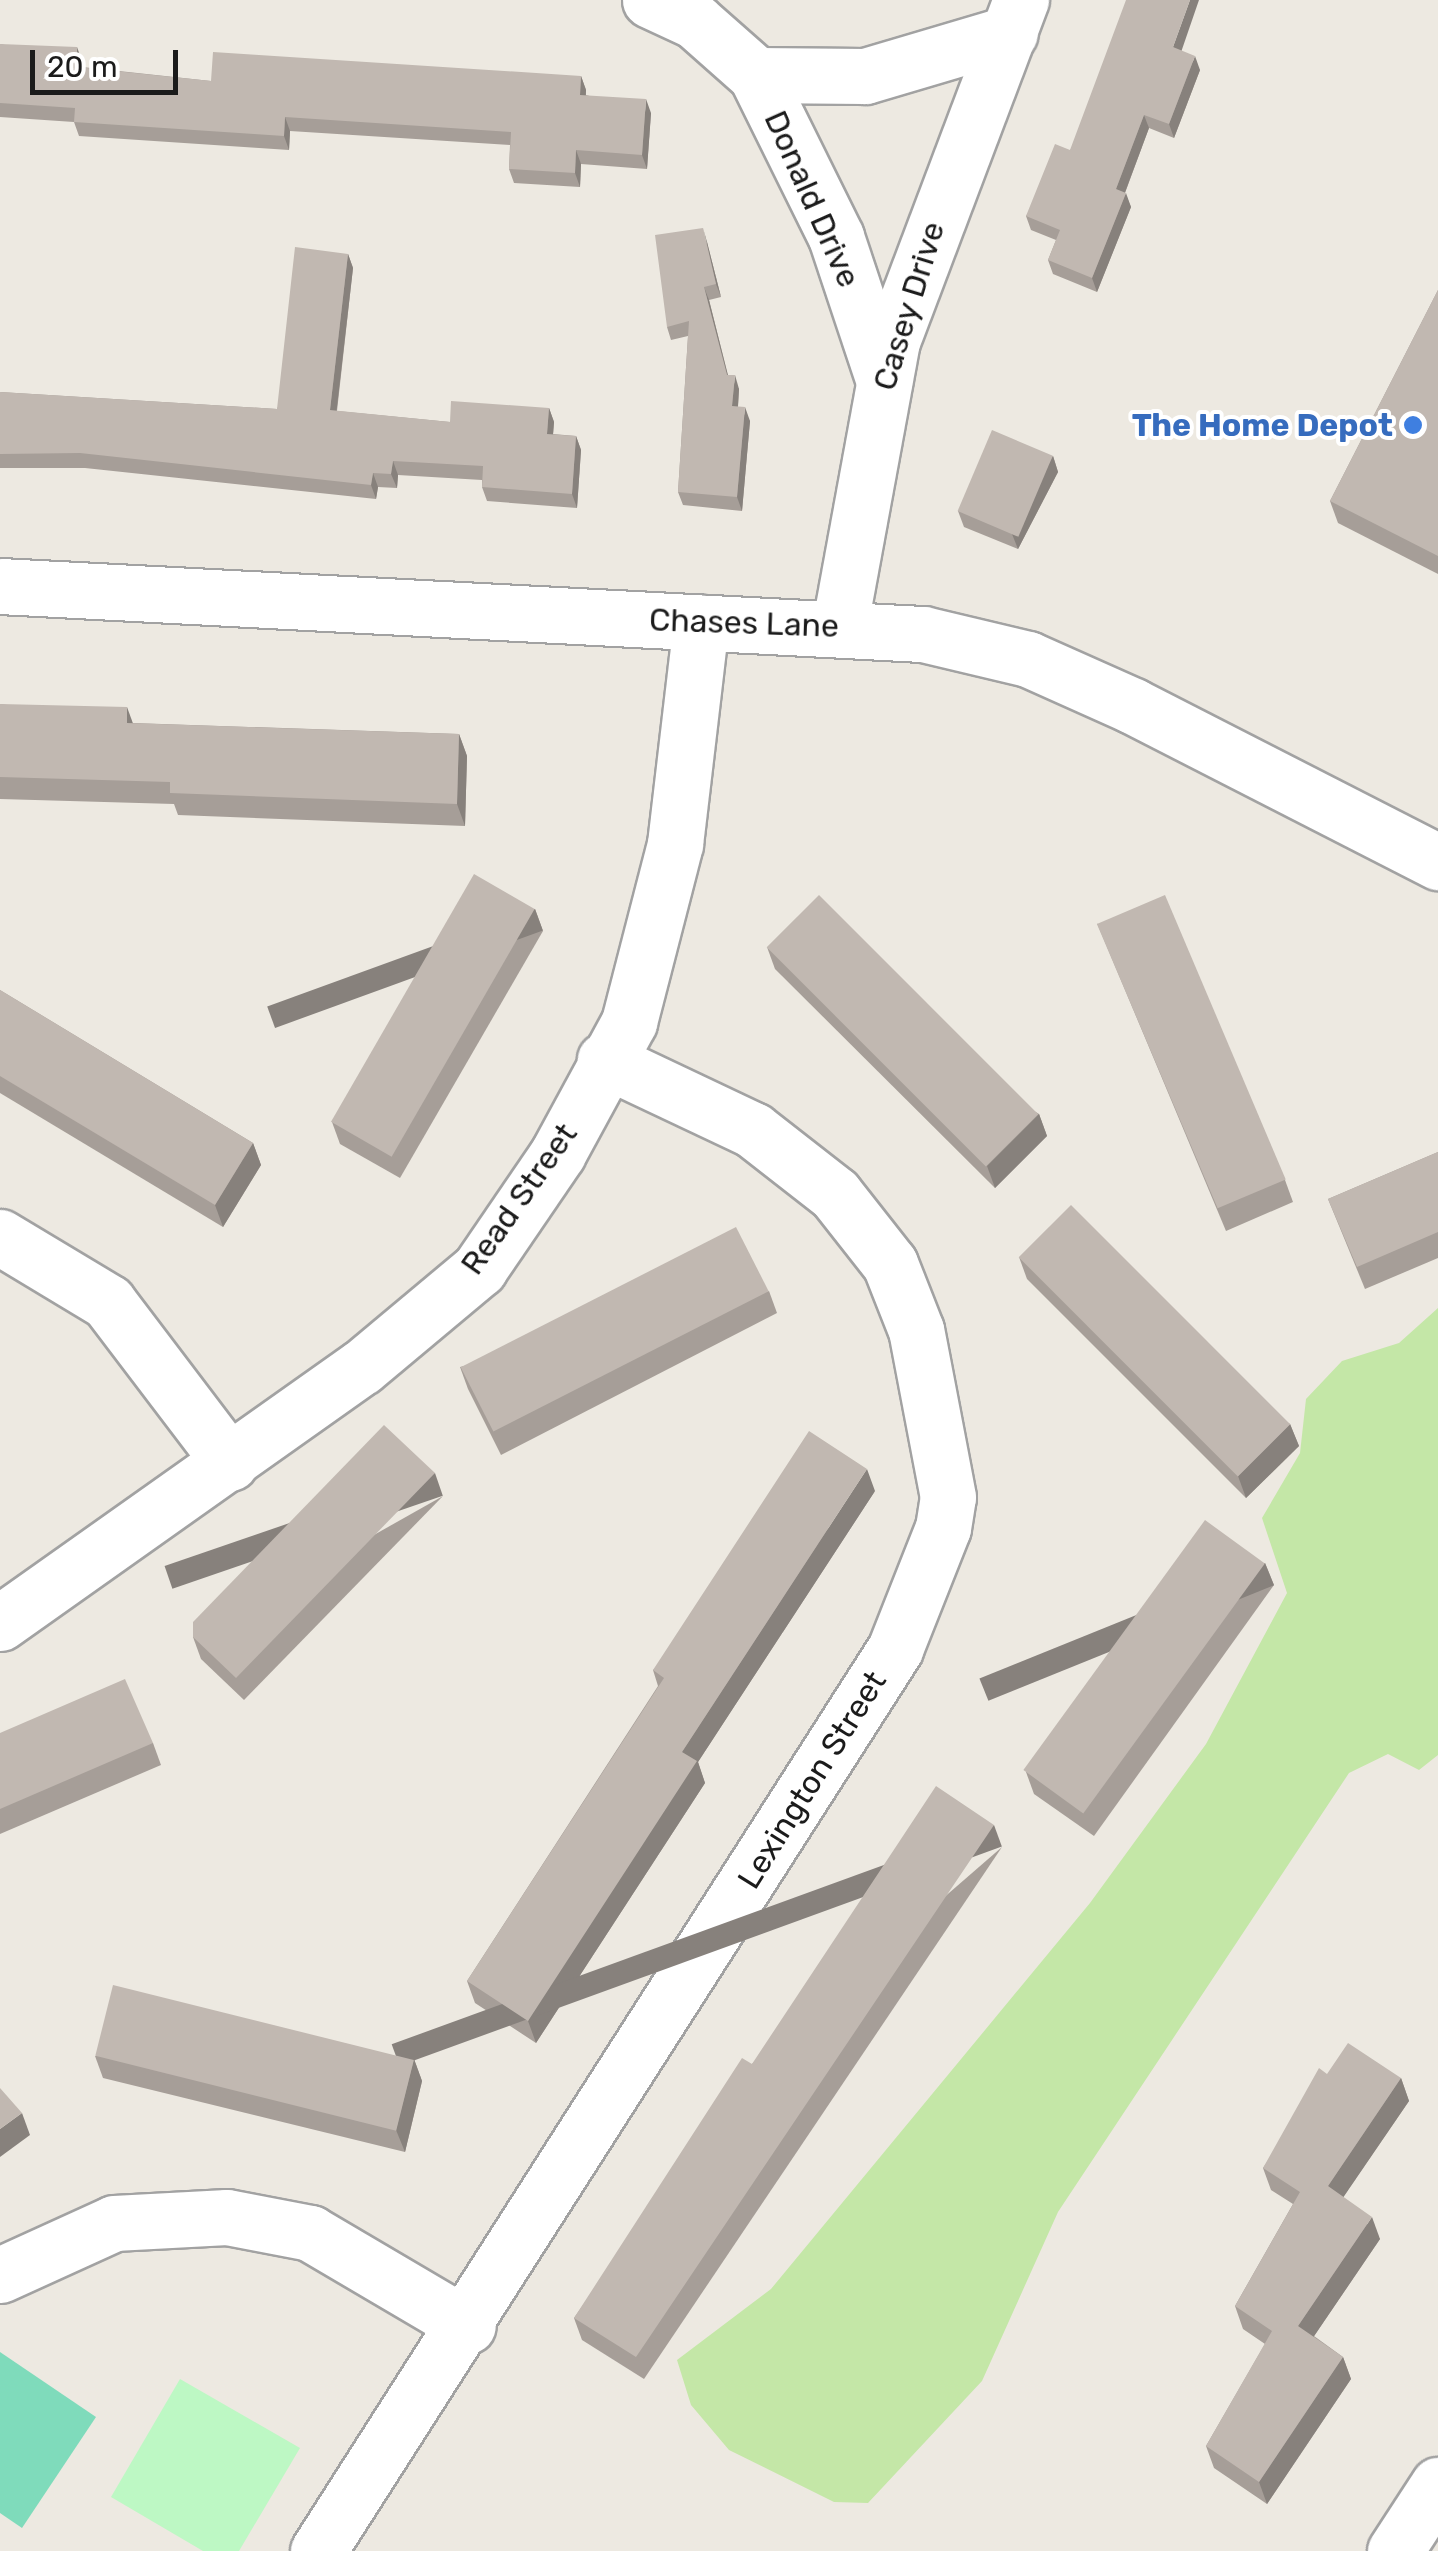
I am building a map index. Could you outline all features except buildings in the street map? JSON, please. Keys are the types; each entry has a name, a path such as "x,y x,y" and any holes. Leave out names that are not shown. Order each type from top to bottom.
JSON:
{"street":[{"name":"Donald Drive","path":"650,0 696,21 756,76 836,237 884,381"},
{"name":"Donald Drive","path":"756,76 865,76 1016,17"},
{"name":"Casey Drive","path":"840,624 884,381 1016,17"},
{"name":"Chases Lane","path":"0,586 701,623 840,624 1028,659 1438,862"},
{"name":"Read Street","path":"0,1623 230,1463 479,1269 558,1153 629,1022 675,844 701,623"},
{"name":"Lexington Street","path":"318,2551 468,2326 895,1648 927,1585 948,1498 916,1330 890,1264 835,1194 754,1130 605,1060"},
{"path":"0,1236 108,1302 230,1463"},
{"path":"0,2275 114,2223 227,2217 310,2233 468,2326"},
{"path":"1395,2551 1438,2486"}],"green space":[{"path":"1438,1308 1438,1755 1419,1770 1388,1754 1349,1773 1058,2212 982,2381 868,2503 834,2502 729,2450 691,2405 677,2360 771,2289 1090,1903 1206,1744 1287,1593 1262,1518 1300,1453 1306,1399 1342,1361 1399,1343"},
{"path":"0,2352 96,2417 22,2528 0,2513"},
{"path":"180,2379 300,2448 239,2551 203,2551 111,2497"}],"place":[{"name":"The Home Depot","path":"1413,425"}]}
